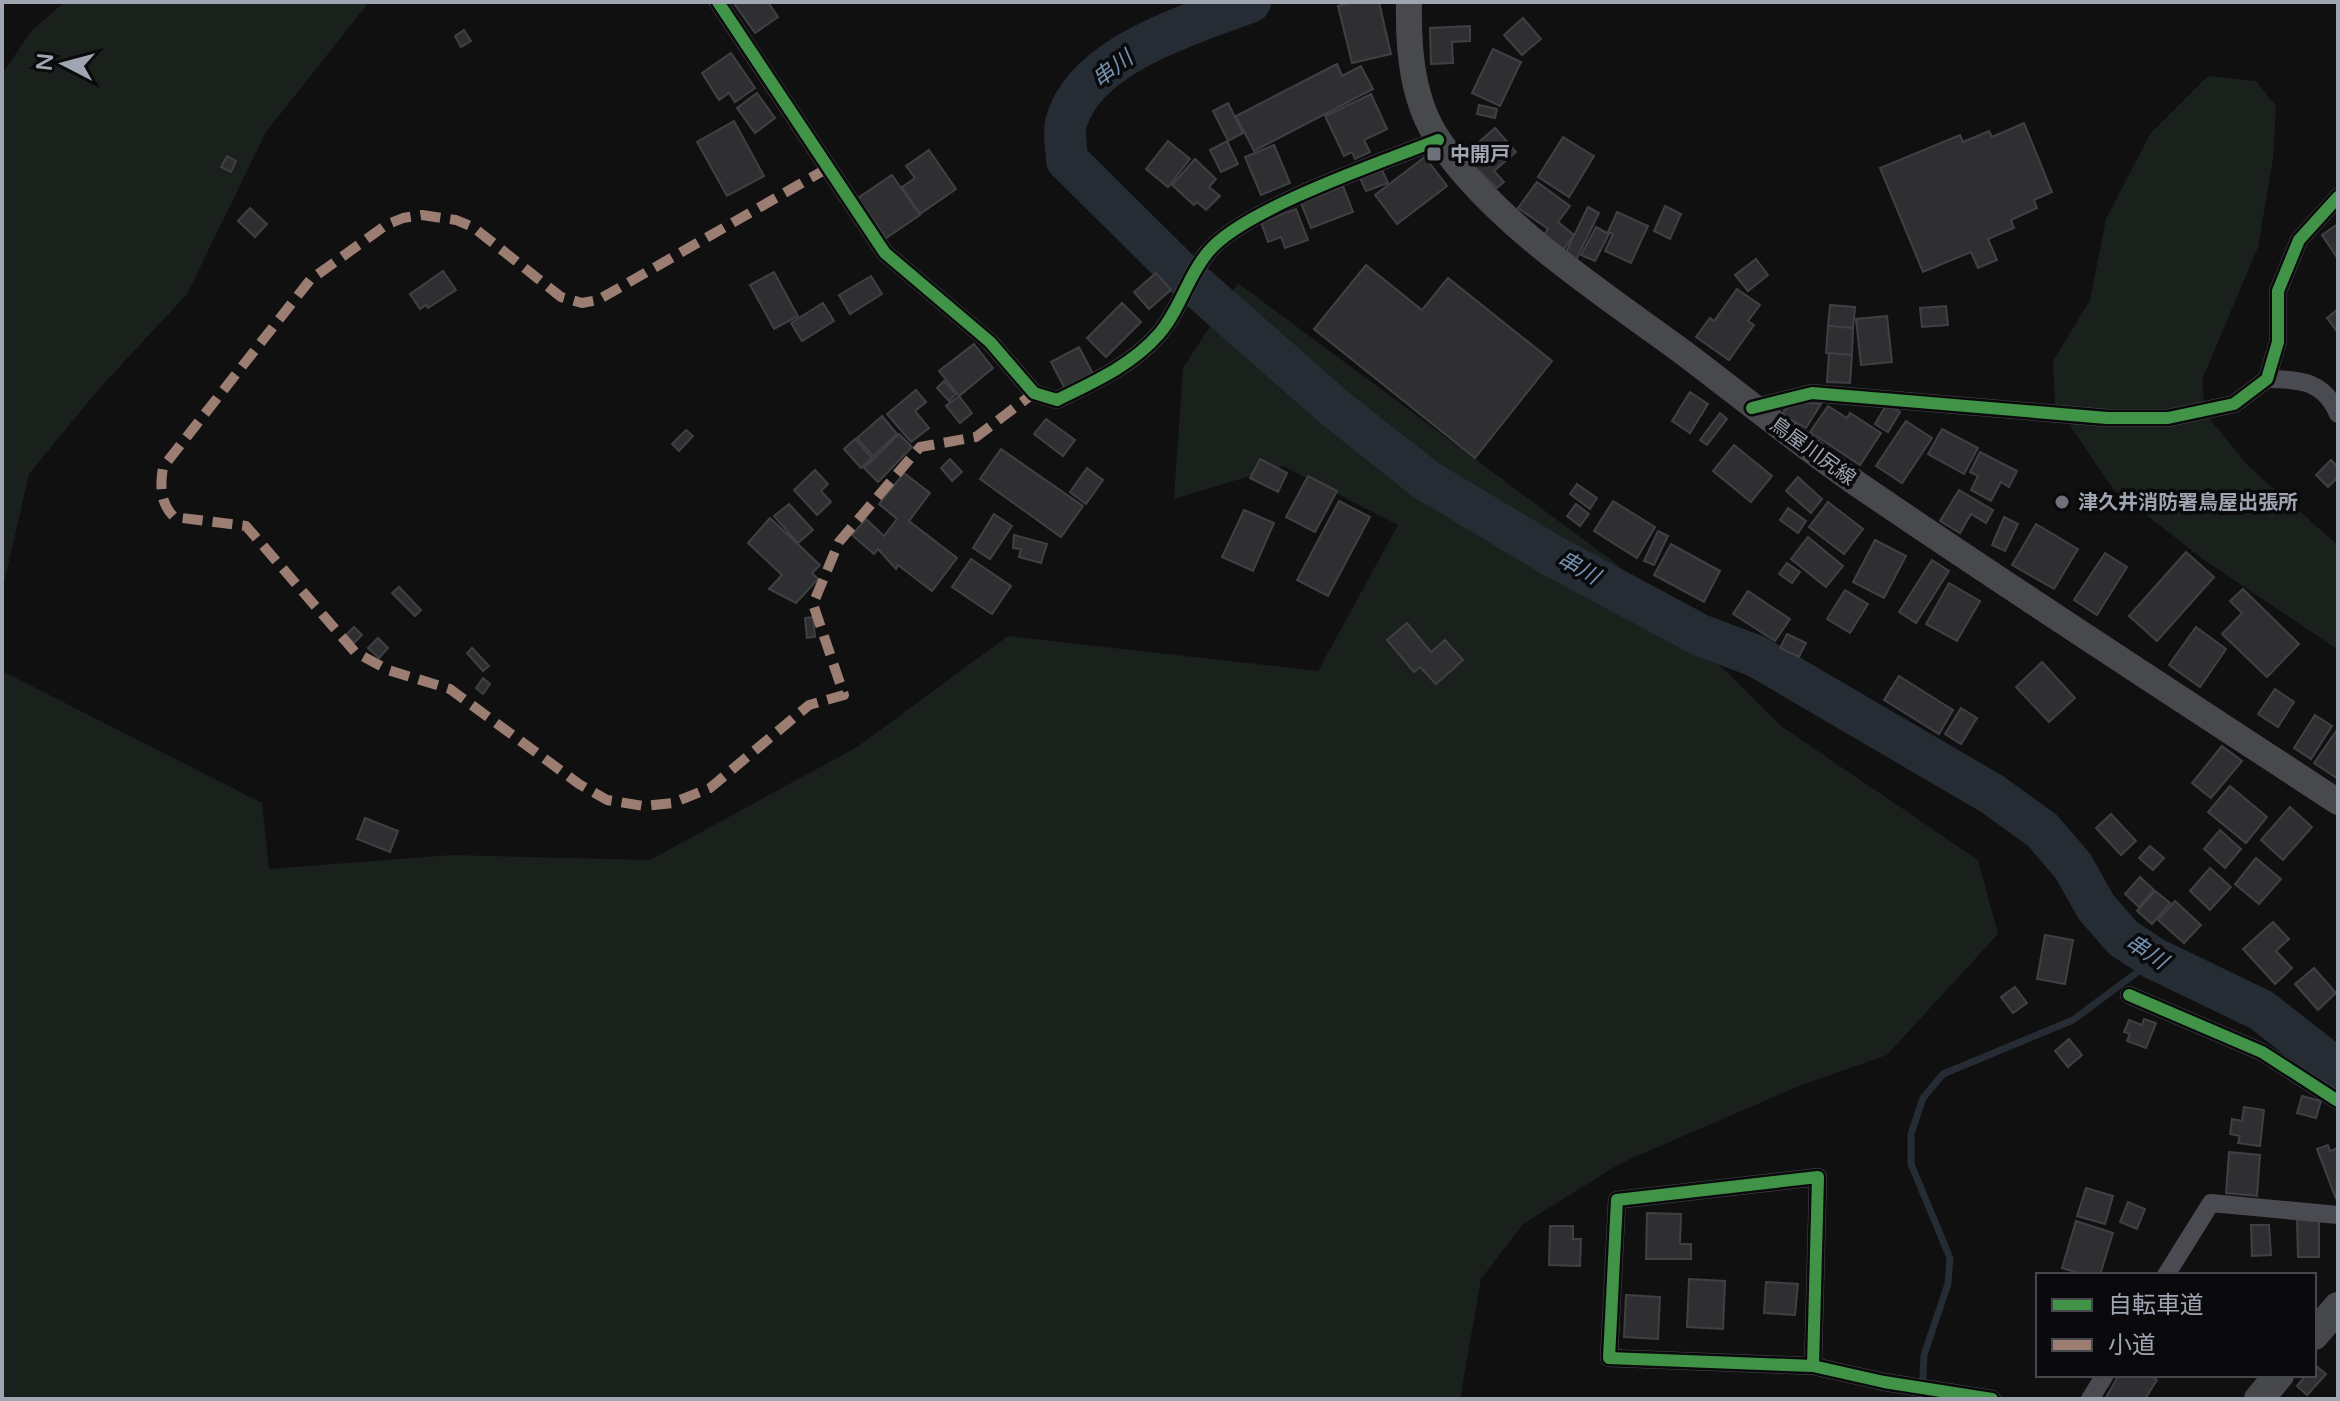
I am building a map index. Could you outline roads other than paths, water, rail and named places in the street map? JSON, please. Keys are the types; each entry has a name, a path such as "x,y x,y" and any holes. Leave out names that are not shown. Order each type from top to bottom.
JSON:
{"main road":[{"name":"鳥屋川尻線","path":"1409,2 1408,38 1417,94 1438,140 1464,174 1511,220 1752,408 1855,482 2338,802"},
{"path":"2316,1333 2338,1307"},
{"path":"2259,1399 2277,1377"}],"street":[{"path":"718,2 885,253 990,342 1034,393 1057,400 1112,373 1159,334 1209,250 1240,226 1297,198 1438,140"},
{"path":"1752,408 1812,393 2107,418 2168,418 2234,404 2267,379 2278,342 2278,291 2299,240 2338,197"},
{"path":"2267,379 2294,379 2315,384 2331,397 2338,414"},
{"path":"2129,995 2262,1052 2338,1101"},
{"path":"1813,1366 1818,1177 1617,1200 1609,1358 1813,1366 1884,1382 1992,1399"},
{"path":"2167,1273 2211,1203 2338,1215"},
{"path":"2090,1399 2104,1377"}],"waterway":[{"name":"串川","path":"1250,2 1143,45 1094,78 1077,99 1066,123 1067,160 1178,270 1336,409 1426,480 1551,555 1700,635 1756,656 1992,794 2042,830 2073,866 2096,907 2123,938 2155,959 2261,1010 2338,1070"},
{"path":"1922,1399 1924,1355 1948,1284 1950,1258 1911,1164 1911,1134 1923,1098 1943,1074 2073,1020 2155,959"}],"place":[{"name":"中開戸","path":"1434,154"},
{"name":"津久井消防署鳥屋出張所","path":"2062,502"}]}
